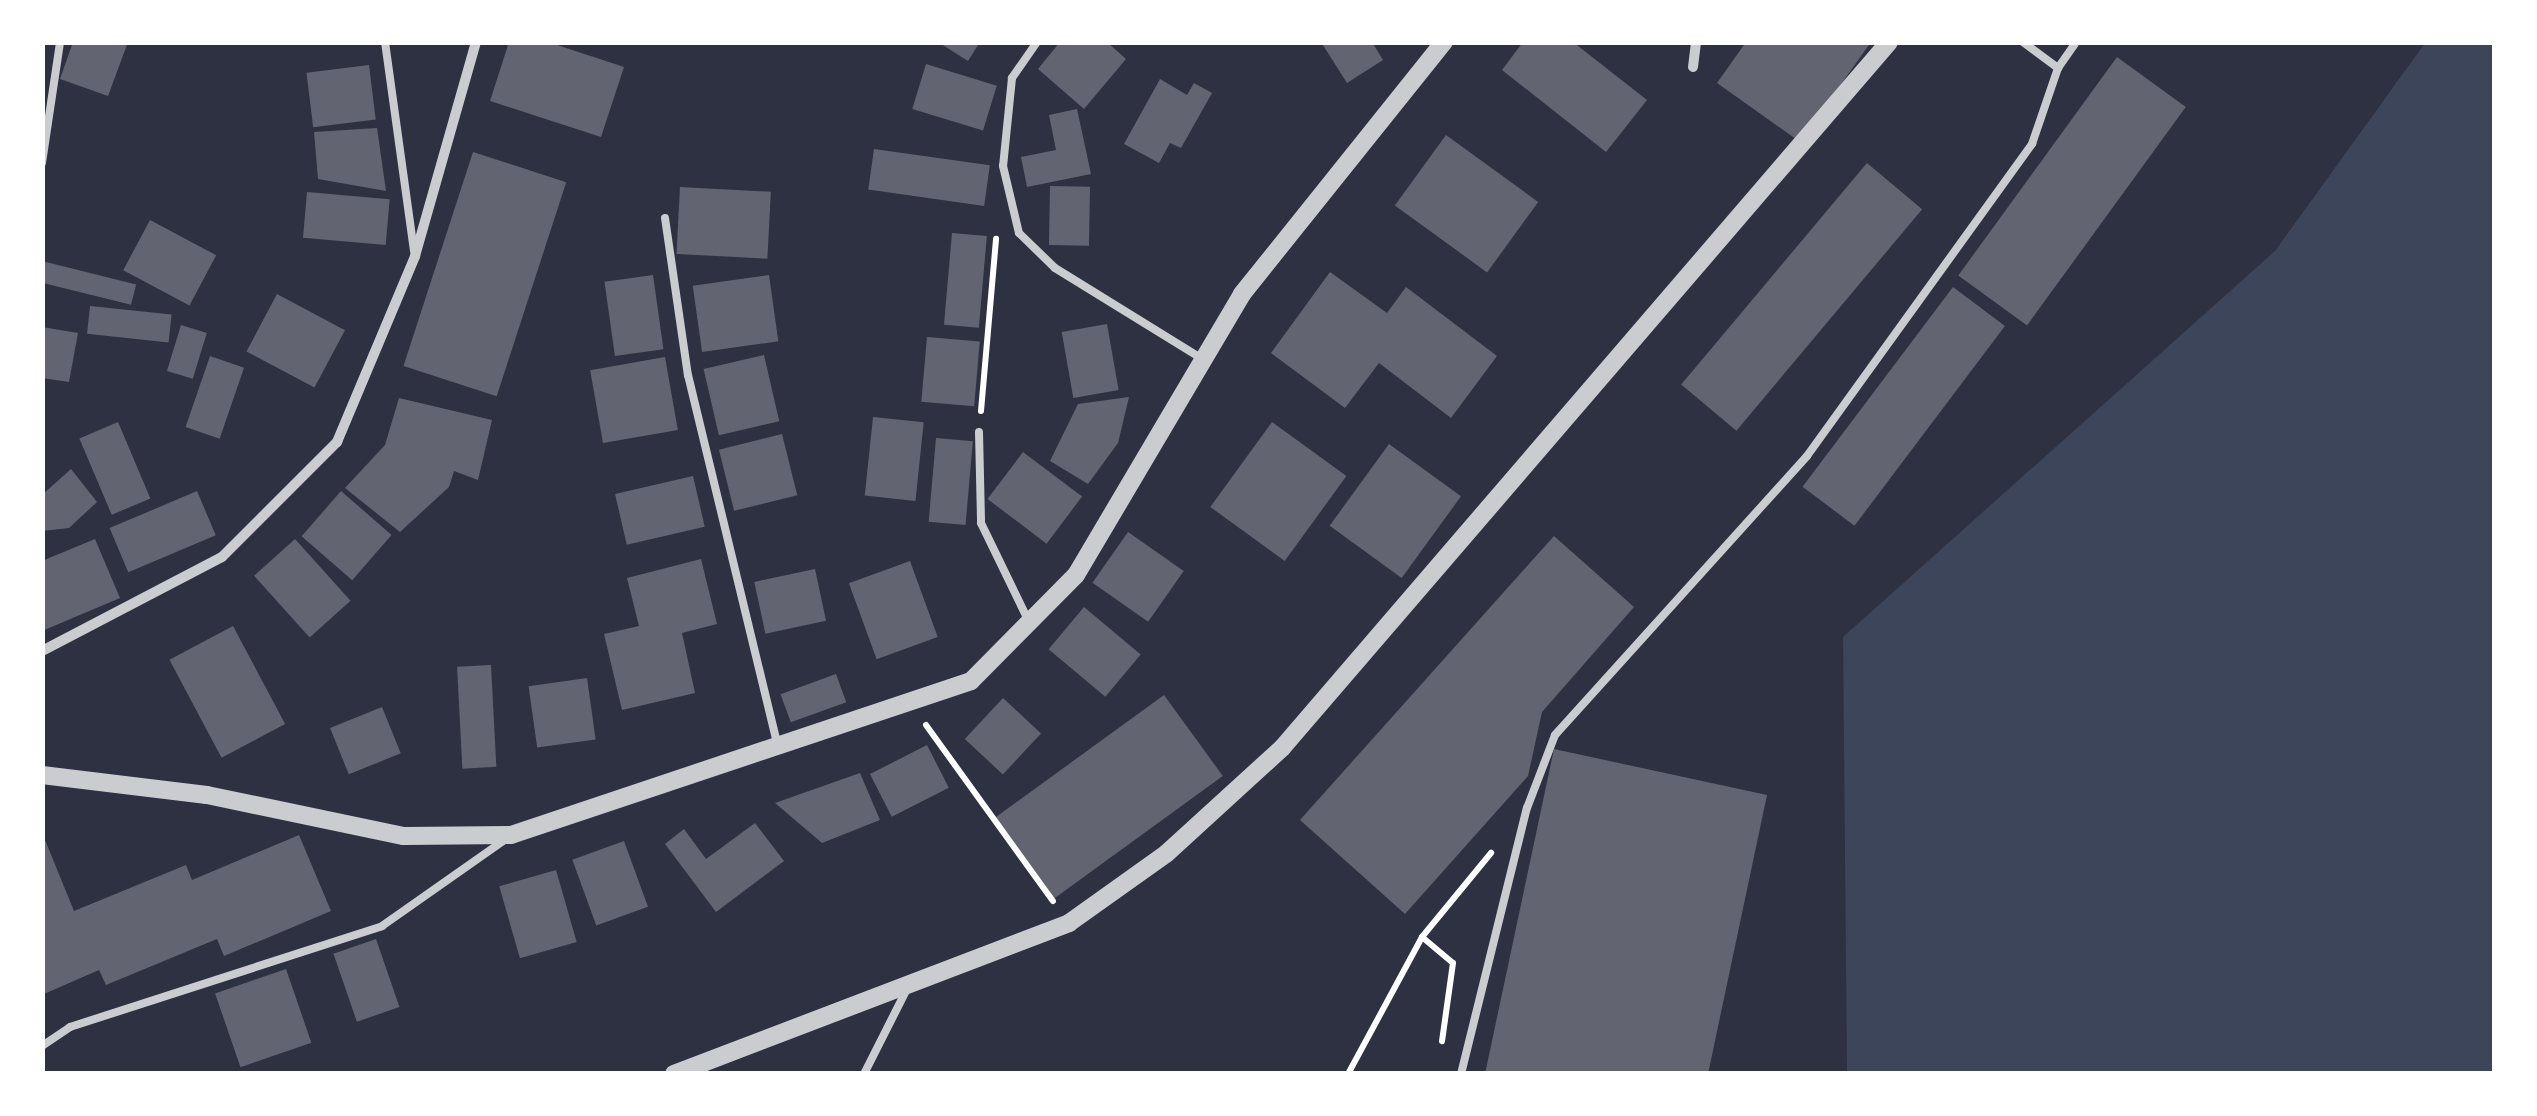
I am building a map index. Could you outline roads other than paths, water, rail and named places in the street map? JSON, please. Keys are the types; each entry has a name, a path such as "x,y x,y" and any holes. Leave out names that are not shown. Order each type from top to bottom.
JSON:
{"street":[{"path":"42,651 222,556 337,442 415,256 476,42"},
{"path":"42,775 207,795 404,836 511,835 779,752 913,707 971,681 1031,626 1076,575 1242,294 1444,42"},
{"path":"1694,67 1696,42"},
{"path":"674,1074 908,988 1069,923 1167,852 1282,748 1889,42"}],"lane":[{"path":"42,163 60,42"},
{"path":"384,42 415,256"},
{"path":"1037,42 1012,78 1003,166 1019,233 1055,268 1204,360"},
{"path":"2023,42 2058,68"},
{"path":"1461,1074 1527,808 1555,734 1807,456 2032,144 2058,68 2076,42"},
{"path":"666,218 688,375 779,752"},
{"path":"979,432 982,523 1031,626"},
{"path":"42,1046 70,1028 382,926 511,835"},
{"path":"864,1074 908,988"}]}
